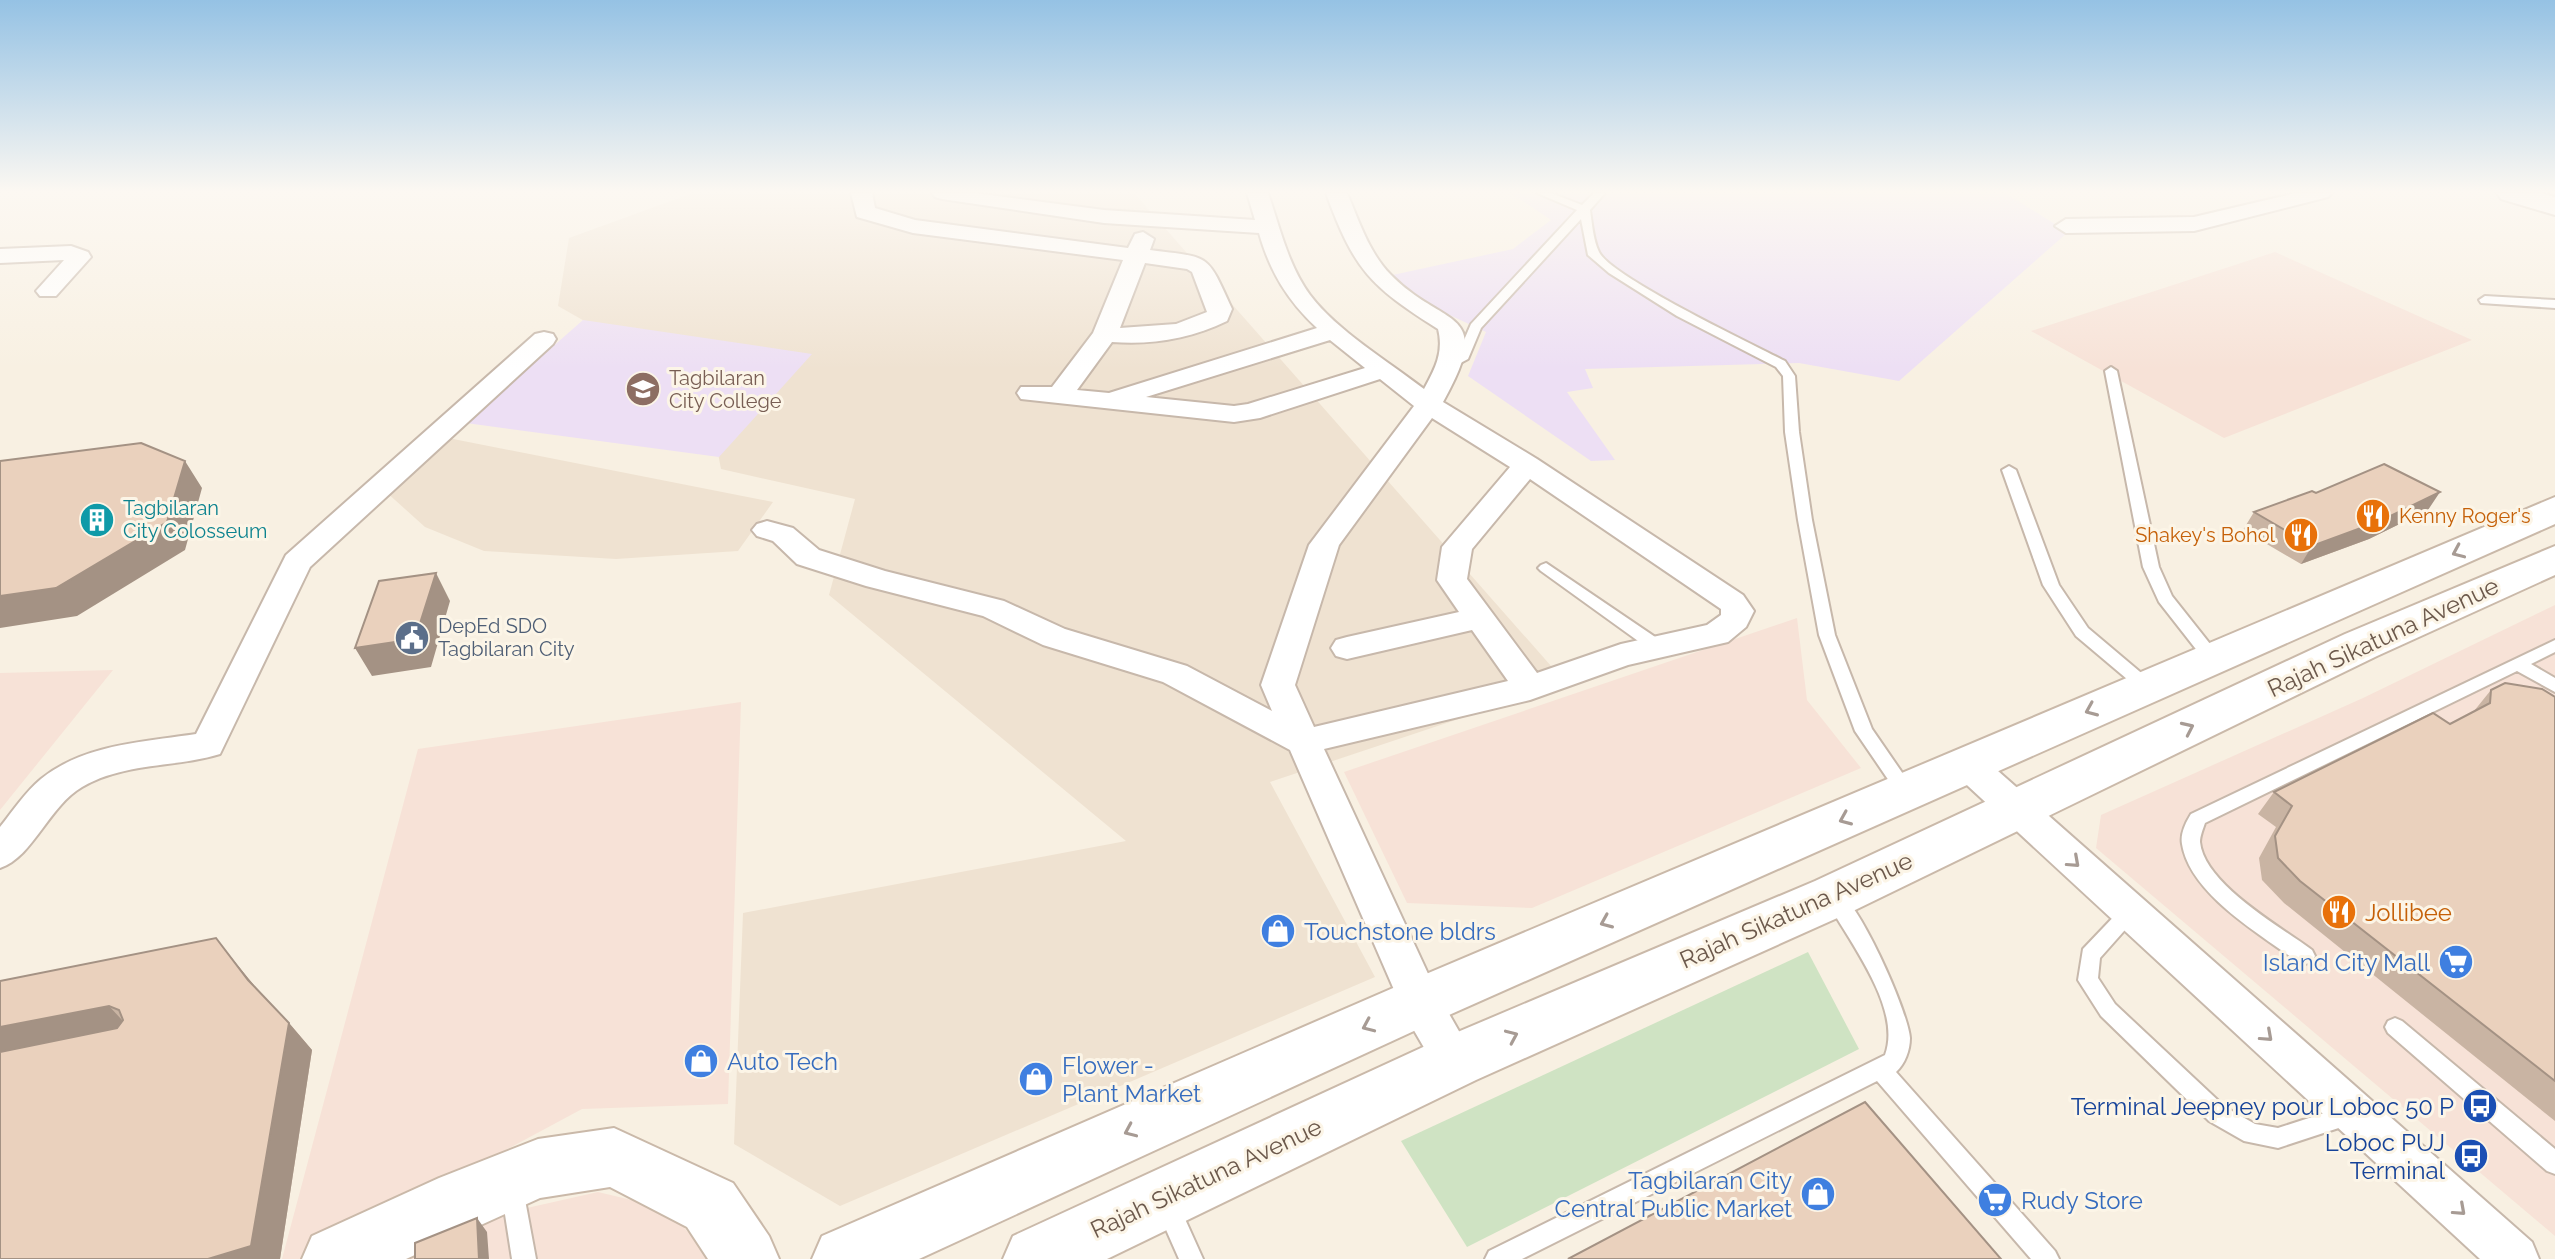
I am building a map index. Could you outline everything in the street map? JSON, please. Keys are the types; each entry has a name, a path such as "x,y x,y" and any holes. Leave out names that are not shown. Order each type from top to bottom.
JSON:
{"main road":[{"path":"845,1259 1420,1002 2555,509"},
{"name":"Rajah Sikatuna Avenue","path":"1036,1259 1455,1061 1834,896 2361,645 2555,559"},
{"path":"1906,792 1952,838"},
{"path":"335,1259 538,1169 614,1157 710,1205 746,1259"}],"street":[{"path":"1098,252 1194,263 1202,269 1220,309 1218,316 1148,337 1105,334"},
{"path":"1059,396 1105,334 1138,252"},
{"path":"767,530 783,534 808,557 877,579 993,608 1054,637 1175,674 1303,742 1530,688 1621,655 1717,634 1735,620 1738,611 1732,602 1527,465 1429,405 1334,331 1301,300 1276,252"},
{"path":"1362,252 1389,286 1455,333 1451,364 1429,405 1325,542 1278,685 1420,1002 1455,1061"},
{"path":"0,256 71,253 80,257 48,291"},
{"path":"1107,401 1334,331"},
{"path":"0,853 52,790 75,775 101,764 208,745 297,562 544,339"},
{"path":"1030,393 1243,413 1384,370"},
{"path":"1527,465 1457,547 1452,580 1530,688"},
{"path":"1347,648 1480,618"},
{"path":"1968,765 2515,1259"}],"lane":[{"path":"1451,364 1464,356 1475,327 1545,252"},
{"path":"1593,252 1613,271 1681,313 1781,364 1789,376 1792,432 1827,635 1864,731 1906,792"},
{"path":"2485,300 2555,304"},
{"path":"2111,371 2151,567 2165,598 2212,658"},
{"path":"2009,470 2051,585 2082,632 2146,686"},
{"path":"1546,568 1658,647"},
{"path":"2305,956 2216,887 2198,866 2190,840 2197,819 2555,645"},
{"path":"2518,664 2555,686"},
{"path":"1497,1259 1894,1061 1901,1044 1896,1013 1834,896"},
{"path":"2130,913 2090,955 2088,980 2108,1010 2217,1114 2252,1134 2278,1138 2353,1114"},
{"path":"2395,1027 2555,1163"},
{"path":"1880,1069 2047,1259"},
{"path":"510,1180 524,1259"},
{"path":"1164,1198 1191,1259"}],"shaded area":[{"path":"567,252 1186,252 1566,683 1270,782 1375,977 840,1206 734,1144 743,913 1126,841 829,595 855,499 721,469 706,390 558,306"},
{"path":"1500,252 2046,252 1899,381 1799,363 1585,369 1593,388 1567,392 1615,460 1591,461 1468,376 1486,332 1411,297 1388,276"},
{"path":"2275,252 2472,340 2224,438 2031,331"},
{"name":"Tagbilaran City College","path":"583,320 812,354 719,457 466,423"},
{"path":"438,436 773,502 738,551 616,559 484,551 425,527 375,482"},
{"name":"Island City Mall","path":"2555,605 2555,1236 2096,848 2101,815 2363,698"},
{"path":"1797,618 1807,700 1861,768 1532,908 1407,903 1344,772"},
{"path":"113,670 0,810 0,673"},
{"path":"741,702 728,1104 582,1109 302,1259 282,1259 418,749"},
{"path":"598,1192 669,1209 705,1253 706,1259 404,1259 482,1218"}],"green space":[{"path":"1808,952 1859,1049 1467,1247 1401,1141"}],"building":[{"name":"Tagbilaran City Colosseum","path":"141,443 185,461 167,522 56,588 0,596 0,461"},
{"path":"2384,464 2440,492 2380,521 2312,546 2254,512 2312,491 2316,493"},
{"path":"436,573 415,639 355,648 379,581"},
{"name":"Island City Mall","path":"2505,683 2542,689 2555,697 2555,1081 2300,881 2278,858 2275,836 2292,806 2274,792 2433,713 2450,724 2490,703 2491,690"},
{"path":"216,938 248,980 289,1023 251,1246 208,1259 0,1259 0,1052 117,1028 123,1020 119,1010 109,1006 0,1027 0,981"},
{"name":"Tagbilaran City Central Public Market","path":"1865,1102 2001,1259 1568,1259"},
{"path":"477,1218 479,1259 415,1259 415,1243"}],"place":[{"name":"Tagbilaran City College","path":"643,389"},
{"name":"Kenny Roger's","path":"2373,516"},
{"name":"Tagbilaran City Colosseum","path":"97,520"},
{"name":"Shakey's Bohol","path":"2301,535"},
{"name":"DepEd SDO Tagbilaran City","path":"412,638"},
{"name":"Jollibee","path":"2339,912"},
{"name":"Touchstone bldrs","path":"1278,931"},
{"name":"Island City Mall","path":"2456,962"},
{"name":"Auto Tech","path":"701,1061"},
{"name":"Flower - Plant Market","path":"1036,1079"},
{"name":"Terminal Jeepney pour Loboc 50 P","path":"2480,1106"},
{"name":"Loboc PUJ Terminal","path":"2471,1156"},
{"name":"Tagbilaran City Central Public Market","path":"1818,1194"},
{"name":"Rudy Store","path":"1995,1200"}]}
